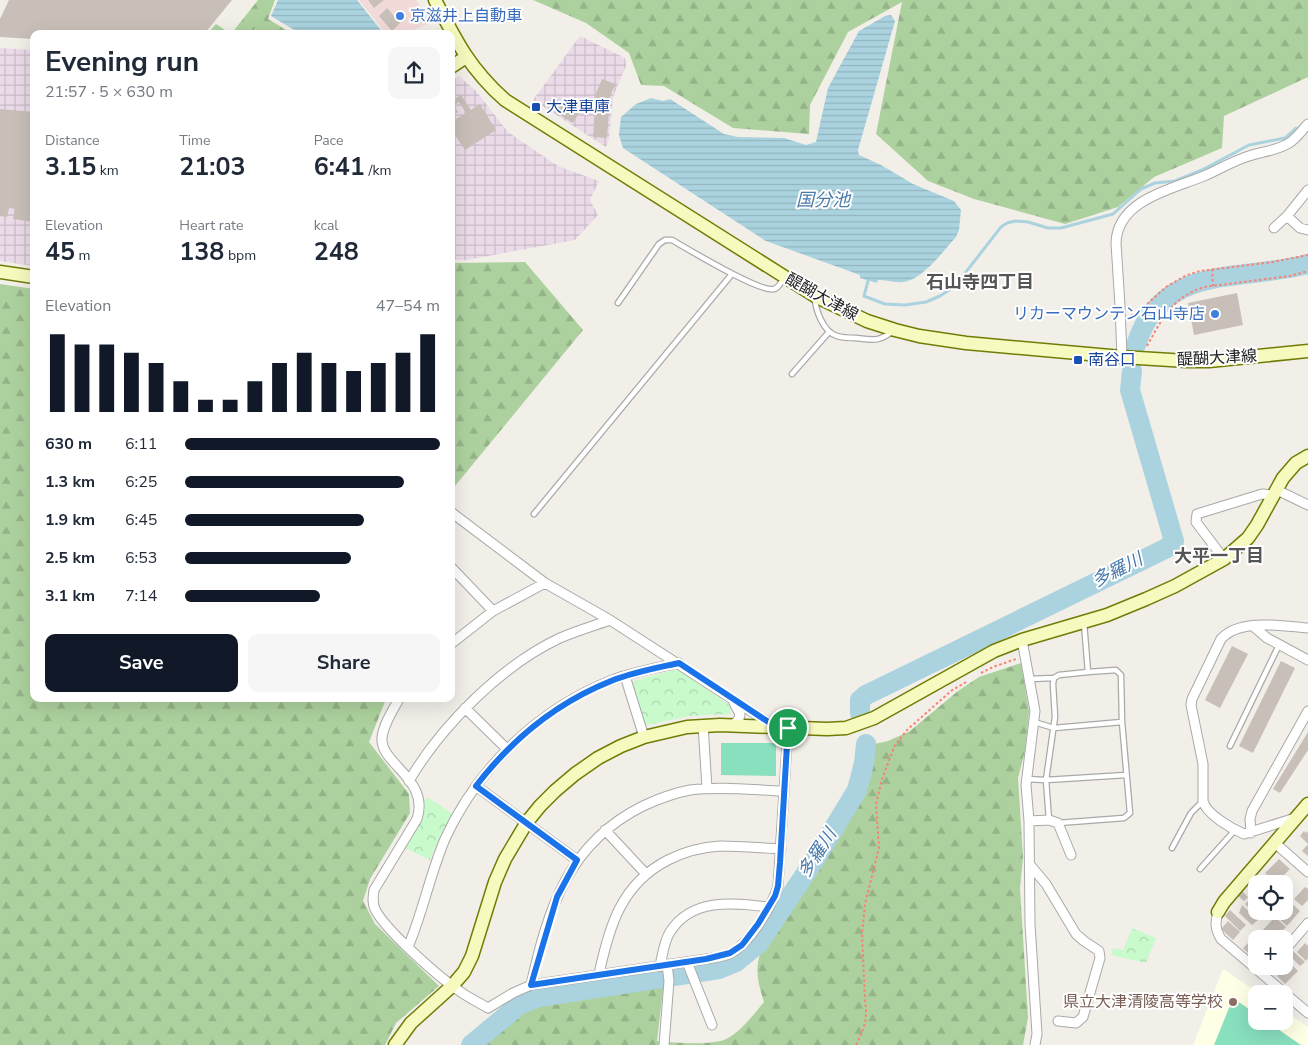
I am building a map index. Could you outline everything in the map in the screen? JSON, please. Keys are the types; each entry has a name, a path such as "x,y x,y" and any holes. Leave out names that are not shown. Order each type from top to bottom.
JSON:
{"main road":[{"name":"醍醐大津線","path":"435,0 450,30"},
{"name":"醍醐大津線","path":"455,40 485,83 520,111 815,296 867,321 919,336 966,344 1144,359 1209,361 1308,351"},
{"path":"455,64 466,57"},
{"path":"0,272 30,276"},
{"path":"395,1045 411,1023 452,986 464,972 472,956 504,859 527,822 540,806 575,774 613,750 644,737 666,731 703,725 827,729 846,728 860,724 978,659 1022,640 1084,622 1146,600 1224,559 1248,538 1289,470 1308,456"},
{"path":"1218,912 1224,902 1308,804"}],"street":[{"path":"1122,357 1116,234 1124,218 1138,205 1155,194 1204,176 1243,158 1290,143 1308,124"},
{"path":"1274,228 1287,216 1308,190"},
{"path":"1287,216 1300,228 1308,230"},
{"path":"1224,559 1196,522 1198,514 1262,494 1275,492 1308,505"},
{"path":"398,702 384,729 383,747 410,781 420,799 420,810 417,819 374,890 372,900 375,910 383,921 408,947 452,986 488,1008 513,992 531,985 713,958 730,953 742,945 758,924 775,896 778,886 784,791 782,728 726,696 679,663 610,620 545,583 455,515"},
{"path":"455,571 493,611"},
{"path":"455,641 493,611 545,583"},
{"path":"410,781 422,759 438,738 465,708 490,686 535,652 560,638 610,620"},
{"path":"1296,818 1244,834 1209,812 1204,806 1203,801 1203,764 1191,705 1192,699 1221,639 1226,633 1236,628 1253,626 1270,625 1308,628"},
{"path":"1253,626 1267,638 1308,660"},
{"path":"1022,640 1035,711 1026,779 1029,821 1030,924 1037,1034 1035,1045"},
{"path":"408,947 432,872 446,838 476,786 507,749 544,717 565,702 612,680 679,663"},
{"path":"625,676 644,737"},
{"path":"726,696 739,710 740,714 739,719 733,725"},
{"path":"465,708 507,749"},
{"path":"1252,833 1250,818 1252,811 1308,711"},
{"path":"703,725 707,788"},
{"path":"476,786 577,860"},
{"path":"531,985 557,897 577,860 605,830 631,812 648,804 687,791 707,788 784,791"},
{"path":"1029,821 1054,822 1071,855"},
{"path":"605,830 646,874"},
{"path":"1274,843 1307,870"},
{"path":"599,974 608,934 617,913 635,885 646,874 679,855 698,849 719,846 781,849"},
{"path":"1030,865 1046,884 1076,934 1099,950 1100,958 1083,1018 1076,1023 1058,1020"},
{"path":"664,1045 669,981 664,964 664,949 670,932 691,911 711,904 730,903 769,907"},
{"path":"1218,912 1215,922 1216,931 1221,939 1248,962"},
{"path":"1293,940 1308,923"},
{"path":"687,962 712,1025"},
{"path":"1263,975 1308,1013"}],"lane":[{"path":"618,303 659,244 665,240 672,240 732,274 765,289 772,290 777,288 785,277"},
{"path":"534,514 732,274"},
{"path":"815,296 818,315 829,332 836,336 876,340 886,337 894,330"},
{"path":"792,374 829,332"},
{"path":"1084,622 1088,672"},
{"path":"1230,746 1279,645"},
{"path":"1030,678 1054,678 1059,675 1116,670 1121,675 1122,722 1130,813 1124,818 1054,822 1046,780 1055,717 1052,684 1054,678"},
{"path":"1033,722 1054,728 1122,722"},
{"path":"1026,779 1046,780 1126,775"},
{"path":"1172,848 1191,813 1203,801"},
{"path":"1200,869 1235,830"}],"path":[{"path":"1121,319 1136,313 1157,293 1175,281 1200,271 1280,261 1308,255"},
{"path":"1212,270 1213,284"},
{"path":"1144,359 1148,346 1172,306 1179,299 1213,284 1290,276 1308,271"},
{"path":"977,675 993,667 1025,656"},
{"path":"856,1045 865,1025 867,1012 864,1001 862,934 864,904 879,848 876,804 882,779 895,745 907,730 952,691 969,680"}],"shaded area":[{"name":"京滋井上自動車","path":"359,0 416,0 433,22 414,30 383,30"},
{"path":"580,36 625,58 626,66 613,97 609,139 606,147 533,100"},
{"path":"0,48 30,50 30,265 0,261"},
{"path":"459,76 476,91 508,132 558,166 599,181 590,200 598,215 575,240 466,260 455,260 455,78"},
{"name":"県立大津清陵高等学校","path":"1223,969 1248,986 1248,1030 1293,1030 1293,1016 1308,1027 1308,1045 1193,1045"}],"green space":[{"path":"258,0 275,0 268,19 286,30 234,30"},
{"path":"533,0 1308,0 1308,77 1224,116 1222,148 1154,177 1118,207 1065,224 974,199 928,181 876,134 902,2 848,32 810,105 809,134 733,128 664,86 641,85 629,53 586,23"},
{"path":"216,24 225,30 211,30"},
{"path":"525,262 583,330 455,486 455,263"},
{"path":"0,284 30,288 30,702 385,702 369,742 409,794 410,813 370,879 363,901 375,924 439,986 396,1023 385,1045 0,1045"},
{"path":"1021,663 1029,711 1025,751 1018,778 1023,857 1020,888 1028,1018 1023,1045 484,1045 514,1014 539,1002 664,982 657,1041 705,1043 721,1041 733,1035 745,1025 764,1002 759,985 758,972 763,943 861,792 870,745 888,741 910,731 958,691 979,677"},
{"path":"679,670 728,704 731,707 730,714 689,716 648,725 645,724 633,684 636,680"},
{"path":"721,743 776,743 776,776 721,775"},
{"path":"429,798 453,814 440,836 430,860 405,848 422,819 424,800"},
{"path":"1132,928 1156,938 1146,963 1111,955 1113,948 1123,950"},
{"path":"1233,998 1248,1008 1248,1030 1279,1030 1301,1045 1214,1045"}],"water":[{"path":"278,0 357,0 381,30 294,30 271,16"},
{"name":"国分池","path":"891,15 895,21 858,150 859,155 881,165 913,184 954,201 961,210 959,230 956,237 932,264 917,277 899,282 878,280 877,283 766,241 623,148 619,135 621,117 636,104 651,98 663,101 670,99 724,134 738,137 784,138 806,145 816,142 828,88 859,31 885,16"}],"building":[{"path":"9,0 232,0 207,30 30,30 30,39 0,37 0,19"},
{"path":"368,0 384,0 374,8"},
{"path":"387,8 400,23 391,30 379,16"},
{"path":"602,79 615,84 610,97 607,138 593,137 596,93"},
{"path":"461,95 471,110 480,104 496,130 465,150 455,135 455,120 466,113 459,102 455,104 455,99"},
{"path":"554,98 579,113 573,123 548,108"},
{"path":"0,109 30,112 30,221 13,219 15,209 9,208 7,217 0,216"},
{"name":"リカーマウンテン石山寺店","path":"1237,293 1243,325 1194,335 1188,303"},
{"path":"1232,646 1248,654 1220,708 1205,700"},
{"path":"1281,661 1295,668 1253,753 1239,746"},
{"path":"1308,732 1308,750 1280,793 1273,789"},
{"path":"1304,831 1306,833 1308,831 1308,844 1300,836"},
{"path":"1308,846 1308,856 1302,851"},
{"path":"1279,859 1290,869 1284,875 1267,875 1265,873"},
{"path":"1305,887 1308,889 1308,900 1302,906 1294,899"},
{"path":"1242,891 1248,897 1244,901 1238,896"},
{"path":"1242,905 1248,911 1248,920 1258,920 1252,925 1239,913"},
{"path":"1293,905 1300,911 1293,919"},
{"path":"1230,910 1246,925 1240,931 1225,916"},
{"path":"1272,920 1278,920 1286,927 1283,930 1263,930"},
{"path":"1280,920 1292,920 1287,926"},
{"path":"1228,921 1240,932 1233,940 1221,929"},
{"path":"1248,943 1248,953 1243,948"},
{"path":"1305,943 1308,946 1308,958 1306,961 1297,952"},
{"path":"1293,951 1305,962 1300,966 1293,959"},
{"path":"1293,966 1298,971 1285,984 1277,976 1293,975"}],"waterway":[{"path":"868,281 864,296 885,304 905,305 926,302 940,296 955,286 1001,227 1007,223 1015,221 1028,222 1048,228 1061,228 1113,214 1141,189 1155,183 1175,181 1202,170 1249,145 1285,138 1296,128"},
{"name":"多羅川","path":"1136,345 1148,318 1165,300 1184,288 1207,280 1308,264"},
{"name":"多羅川","path":"860,713 860,700 866,695 1167,548 1174,541 1130,390 1132,371"},
{"name":"多羅川","path":"471,1045 519,1005 539,997 719,969 736,962 759,943 814,861 857,790 864,763 866,744"}],"place":[{"name":"京滋井上自動車","path":"400,16"},
{"name":"大津車庫","path":"536,107"},
{"name":"リカーマウンテン石山寺店","path":"1215,314"},
{"name":"南谷口","path":"1078,360"},
{"name":"県立大津清陵高等学校","path":"1233,1002"}],"district":[{"name":"石山寺四丁目","path":"980,282"},
{"name":"大平一丁目","path":"1219,556"}],"route":[{"path":"679,663 726,696 776,727 788,728 778,886 775,896 758,924 742,945 730,953 706,959 531,985 550,916 565,880 577,860 476,786 507,749 544,717 565,702 612,680 679,663"}]}
